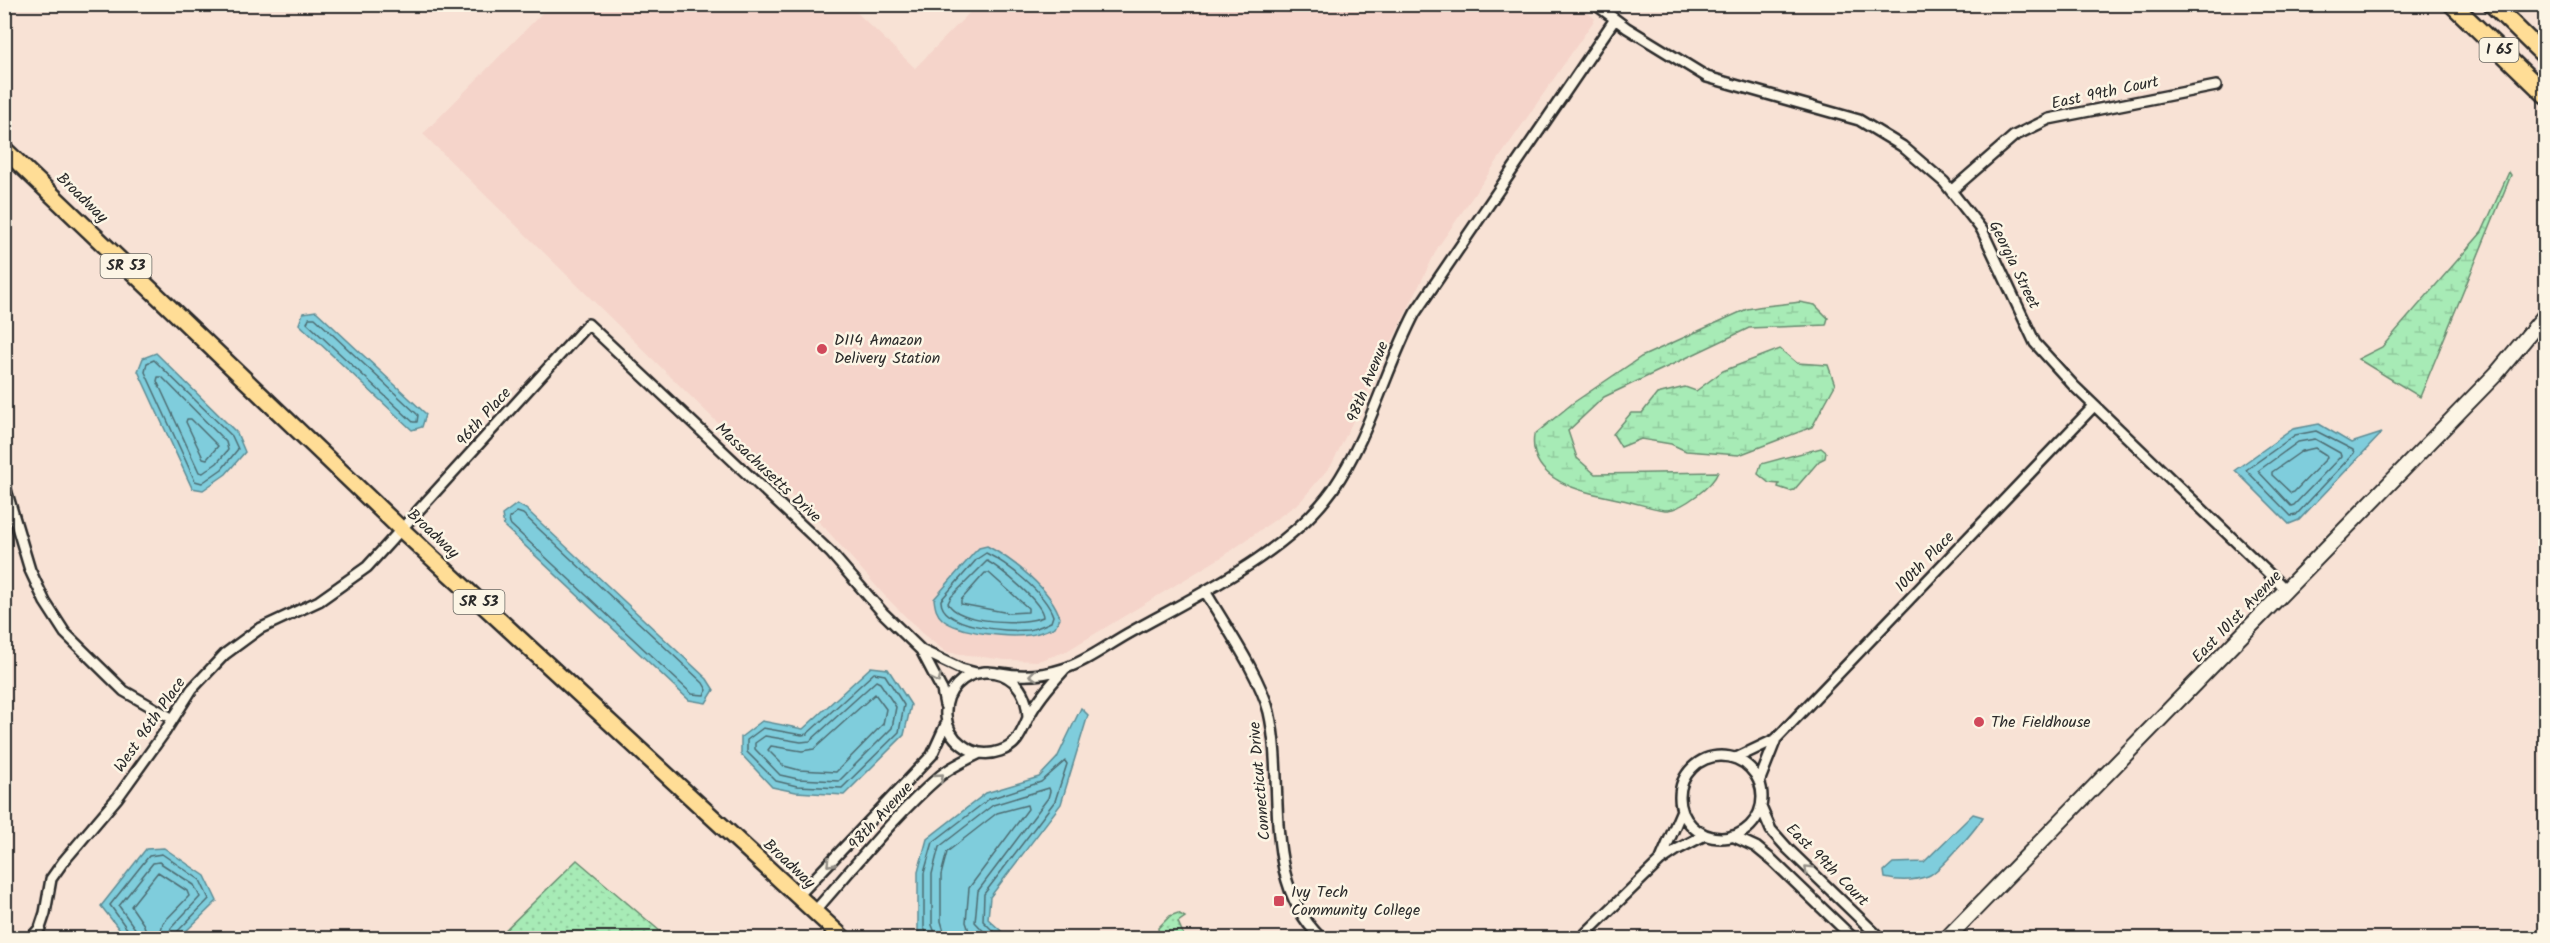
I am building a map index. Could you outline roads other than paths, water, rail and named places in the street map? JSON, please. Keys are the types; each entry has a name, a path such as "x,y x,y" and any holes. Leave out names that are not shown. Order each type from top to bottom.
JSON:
{"highway":[{"name":"I 65","path":"2452,4 2546,95"},
{"name":"I 65","path":"2492,4 2546,57"}],"main road":[{"name":"Broadway","path":"4,149 402,530 843,939"}],"street":[{"name":"Georgia Street","path":"1595,4 1707,77 1859,120 1902,146 1944,182 1982,230 2035,343 2094,406 2286,590"},
{"name":"98th Avenue","path":"814,912 877,841 941,775 960,762 980,753 993,753 1011,745 1024,731 1028,718 1050,685 1065,669 1205,591 1270,550 1295,531 1331,491 1350,463 1381,394 1403,335 1415,313 1615,19"},
{"name":"East 99th Court","path":"1951,191 2014,136 2049,119 2216,86"},
{"name":"East 101st Avenue","path":"1947,939 2496,374 2546,314"},
{"name":"96th Place","path":"402,530 588,324"},
{"name":"Massachusetts Drive","path":"588,324 831,553 883,612 921,650"},
{"name":"100th Place","path":"1736,758 1776,739 2094,406"},
{"path":"4,483 30,570 45,602 65,633 124,691 173,719"},
{"name":"West 96th Place","path":"31,939 40,928 45,913 51,879 118,797 192,689 225,654 259,629 320,601 367,567 402,530"},
{"name":"Connecticut Drive","path":"1205,591 1258,684 1268,710 1284,875 1299,908 1312,930 1321,939"},
{"name":"98th Avenue","path":"921,650 946,663 976,673 988,671 1019,676 1065,669"},
{"name":"98th Avenue","path":"798,896 932,755 947,722 946,710 942,690 921,650"},
{"path":"946,710 955,687 964,678 976,673"},
{"path":"1000,673 1013,680 1022,691 1027,704 1028,718"},
{"path":"947,722 951,733 959,743 980,753"},
{"name":"100th Place","path":"1760,782 1776,739"},
{"path":"1721,756 1736,758 1746,764 1760,782 1761,807 1755,820 1745,830 1732,836 1719,838 1706,835 1691,825 1682,810 1680,795 1684,780 1693,767 1706,759 1721,756"},
{"name":"East 99th Court","path":"1761,807 1771,830 1788,849 1880,939"},
{"path":"1660,861 1682,810"},
{"path":"1581,939 1660,861 1706,835"},
{"name":"East 99th Court","path":"1732,836 1756,847 1773,861 1853,939"}],"water":[{"path":"316,311 426,414 422,427 412,430 299,324 303,313"},
{"path":"156,353 237,433 245,452 226,474 203,490 192,488 138,371 143,358"},
{"path":"2319,424 2351,443 2382,433 2299,520 2289,524 2235,470 2293,429"},
{"path":"517,504 526,509 707,679 714,690 706,703 689,700 504,526 502,515"},
{"path":"987,546 1019,567 1040,586 1056,607 1060,618 1055,627 1029,635 1009,636 972,631 941,618 936,610 934,599 979,548"},
{"path":"871,667 888,669 911,705 904,735 844,795 796,792 772,787 741,754 741,737 762,721 803,729"},
{"path":"1081,708 1088,715 1061,804 990,897 988,919 1009,938 926,938 918,931 918,872 927,839 986,793 1039,777 1057,758"},
{"path":"1973,814 1983,817 1957,849 1933,873 1912,880 1885,878 1884,871 1893,863 1924,862"},
{"path":"164,848 205,876 217,901 179,938 126,938 101,906 146,849"}],"place":[{"name":"DII4 Amazon Delivery Station","path":"822,349"},
{"name":"The Fieldhouse","path":"1979,722"},
{"name":"Ivy Tech Community College","path":"1279,901"}]}
